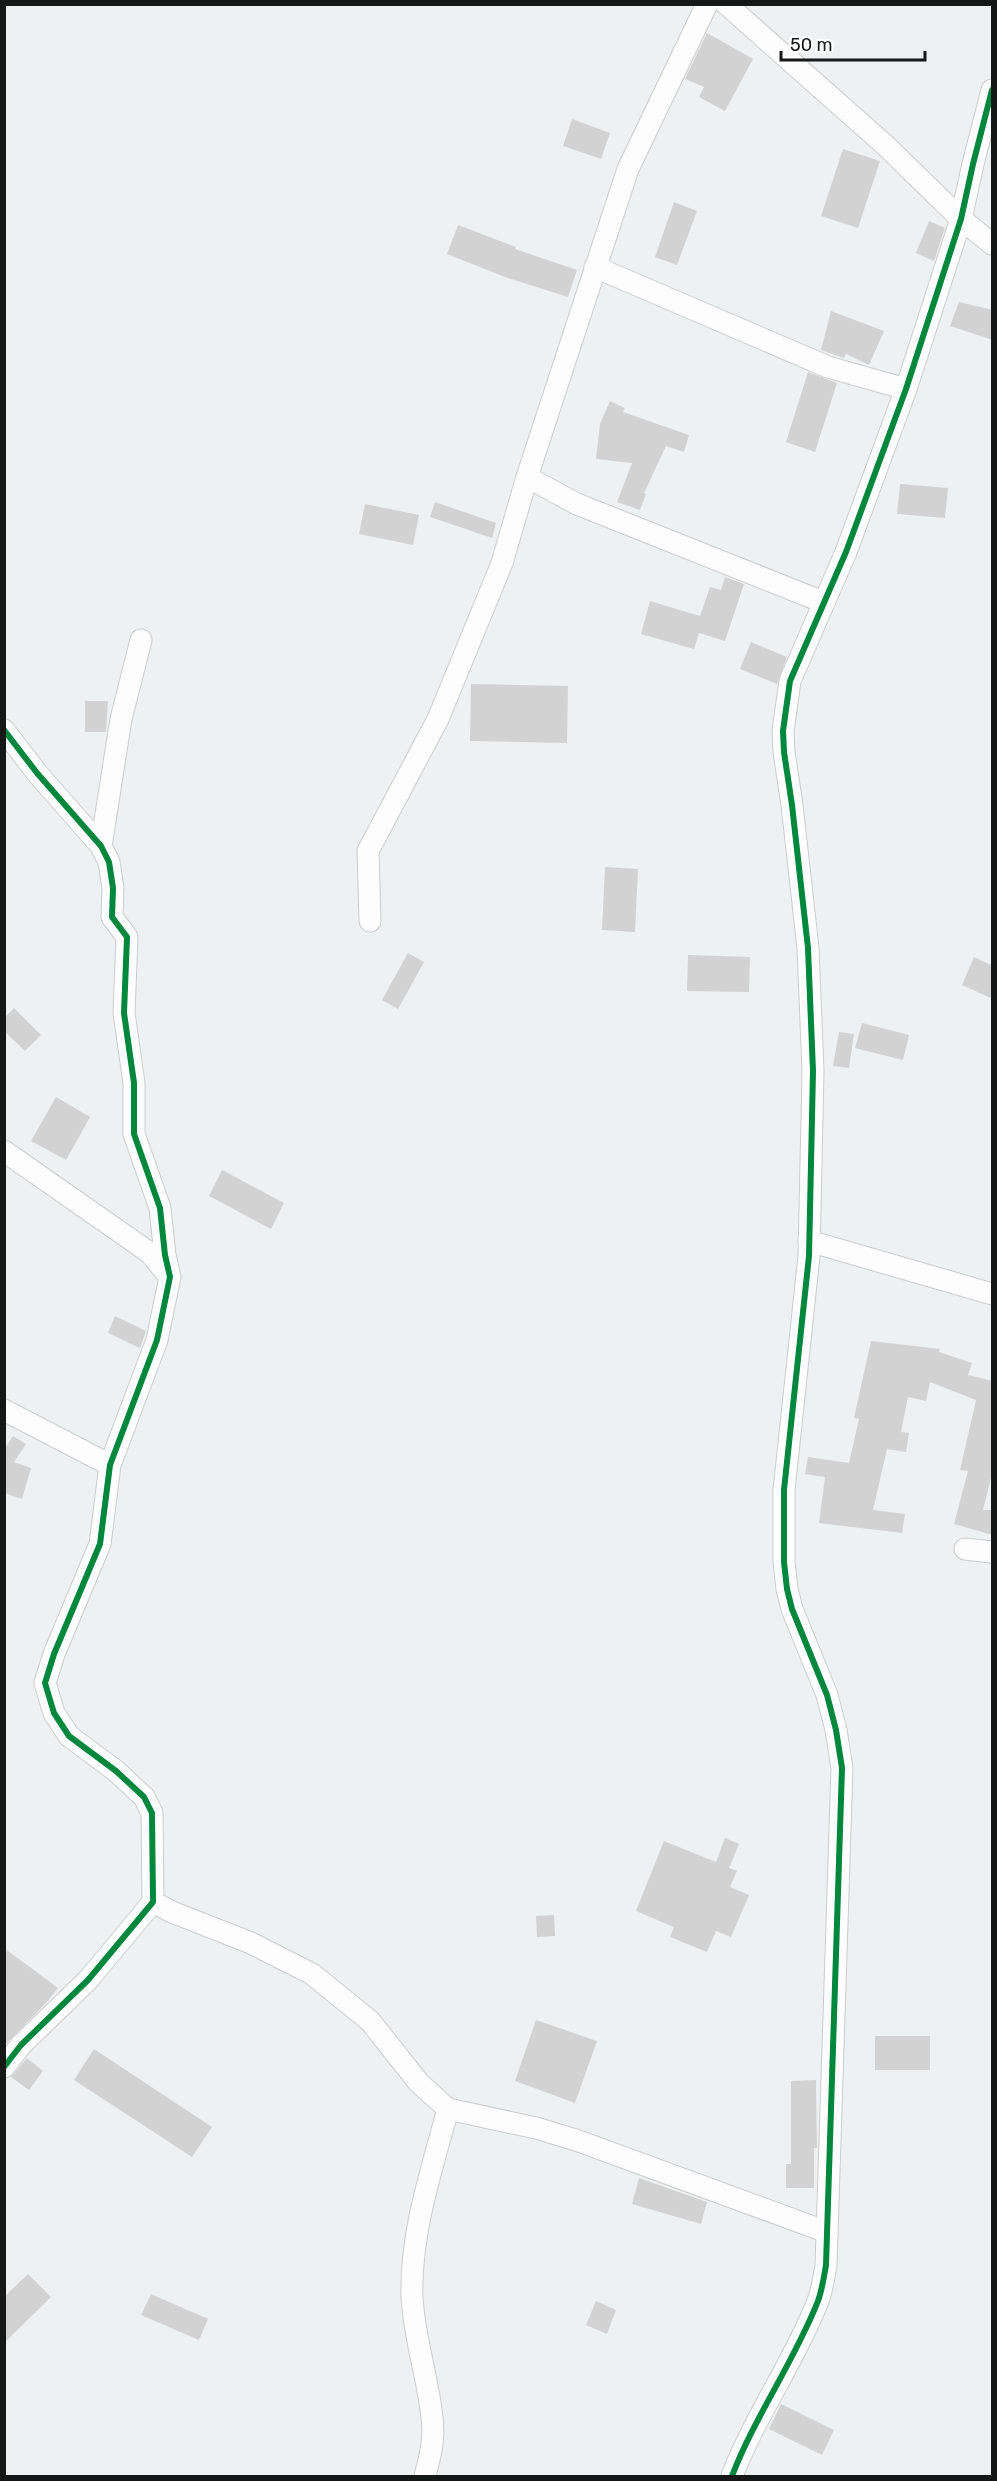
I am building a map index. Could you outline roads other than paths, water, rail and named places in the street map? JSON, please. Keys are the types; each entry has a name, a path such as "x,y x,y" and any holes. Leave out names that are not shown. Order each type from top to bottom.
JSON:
{"street":[{"path":"370,921 368,852 438,719 502,563 527,477 628,169 707,4"},
{"path":"726,4 885,145 961,219 993,244"},
{"path":"732,2476 818,2300 826,2265 842,1768 827,1695 792,1609 786,1589 784,1563 784,1490 809,1241 813,1071 812,990 783,731 790,681 846,552 906,389 961,219 993,90"},
{"path":"596,267 828,367 906,389"},
{"path":"527,477 577,504 823,602"},
{"path":"101,846 121,719 141,640"},
{"path":"4,730 37,773 101,846 111,870 112,917 127,937 124,1013 134,1083 134,1134 160,1208 170,1277 158,1340 110,1465 100,1544 54,1654 45,1683 54,1713 69,1736 144,1797 152,1813 153,1902 88,1980 21,2045 4,2067"},
{"path":"4,1151 150,1253 170,1277"},
{"path":"809,1241 993,1294"},
{"path":"4,1410 110,1465"},
{"path":"965,1549 993,1552"},
{"path":"153,1902 172,1912 251,1942 312,1974 370,2021 419,2083 448,2109 536,2128 576,2140 827,2232"},
{"path":"425,2476 432,2450 432,2419 418,2349 413,2286 416,2246 430,2177 448,2109"}]}
